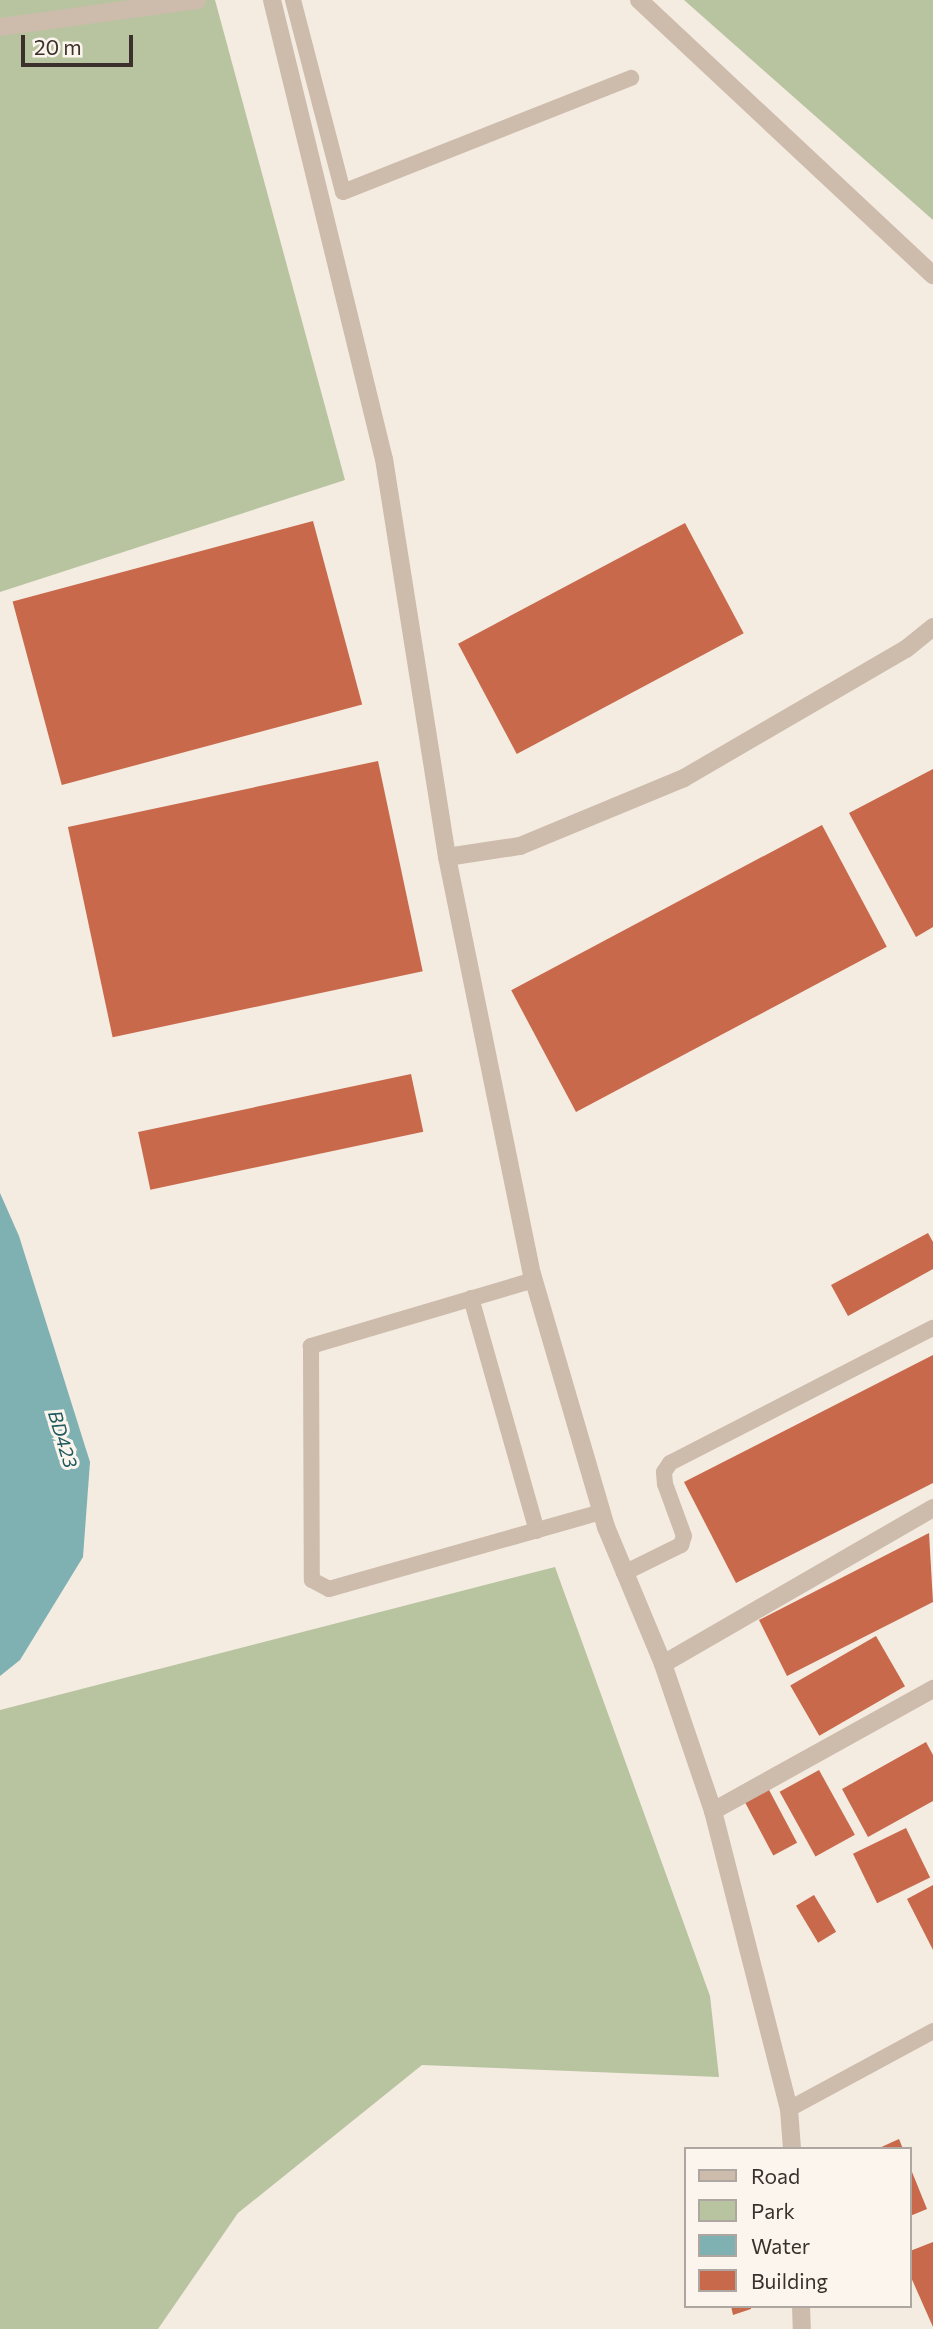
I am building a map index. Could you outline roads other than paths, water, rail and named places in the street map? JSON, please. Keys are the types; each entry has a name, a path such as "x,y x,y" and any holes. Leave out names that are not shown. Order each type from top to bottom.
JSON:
{"street":[{"path":"0,27 197,0"},
{"path":"272,0 384,459 447,857 534,1280 602,1512 624,1573 663,1664 713,1811 789,2109 792,2147"},
{"path":"639,0 933,275"},
{"path":"447,857 520,846 684,778 906,649 933,627"},
{"path":"663,1664 933,1508"},
{"path":"713,1811 933,1689"},
{"path":"801,2308 802,2329"}],"lane":[{"path":"293,0 343,192 631,78"},
{"path":"300,116 322,109"},
{"path":"534,1280 310,1346 312,1580 328,1589 602,1512"},
{"path":"471,1298 537,1531"},
{"path":"624,1573 681,1545 684,1536 665,1484 664,1472 670,1463 933,1328"},
{"path":"789,2109 933,2031"}],"water":[{"name":"BD423","path":"0,1193 19,1236 90,1462 83,1557 20,1660 0,1676"}]}
